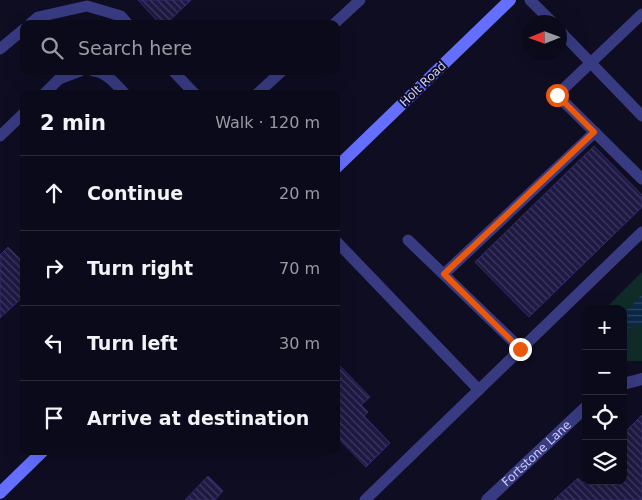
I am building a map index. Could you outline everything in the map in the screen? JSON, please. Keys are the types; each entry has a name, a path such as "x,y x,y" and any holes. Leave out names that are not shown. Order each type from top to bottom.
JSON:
{"main road":[{"name":"Holt Road","path":"340,164 510,0"},
{"path":"0,493 39,455"}],"street":[{"path":"627,383 642,379"},
{"name":"Fortstone Lane","path":"487,500 582,411"}],"lane":[{"path":"338,20 360,0"},
{"path":"530,0 545,15"},
{"path":"35,20 38,17 87,6 121,16 124,20"},
{"path":"642,14 557,95 642,179"},
{"path":"0,49 20,32"},
{"path":"567,38 642,116"},
{"path":"48,90 59,79 70,75"},
{"path":"103,75 121,90"},
{"path":"177,75 191,90"},
{"path":"261,90 278,75"},
{"path":"0,136 20,117"},
{"path":"444,274 594,132"},
{"path":"364,500 642,232"},
{"path":"408,240 520,349"},
{"path":"340,245 479,390"}],"green space":[{"path":"642,272 642,361 627,361 627,305 609,305"}],"water":[{"path":"642,295 642,325 627,329 627,310"}],"building":[{"path":"138,0 191,0 170,20 156,20"},
{"path":"594,146 642,195 642,207 529,317 475,262"},
{"path":"8,247 20,259 20,300 0,318 0,255"},
{"path":"340,366 370,397 361,405 368,412 364,416 390,443 366,467 340,440"},
{"path":"642,415 642,500 554,500 578,478 582,485 627,485 627,430"},
{"path":"208,476 223,491 215,500 185,500"}],"route":[{"path":"520,349 444,274 594,132 557,95"}]}
